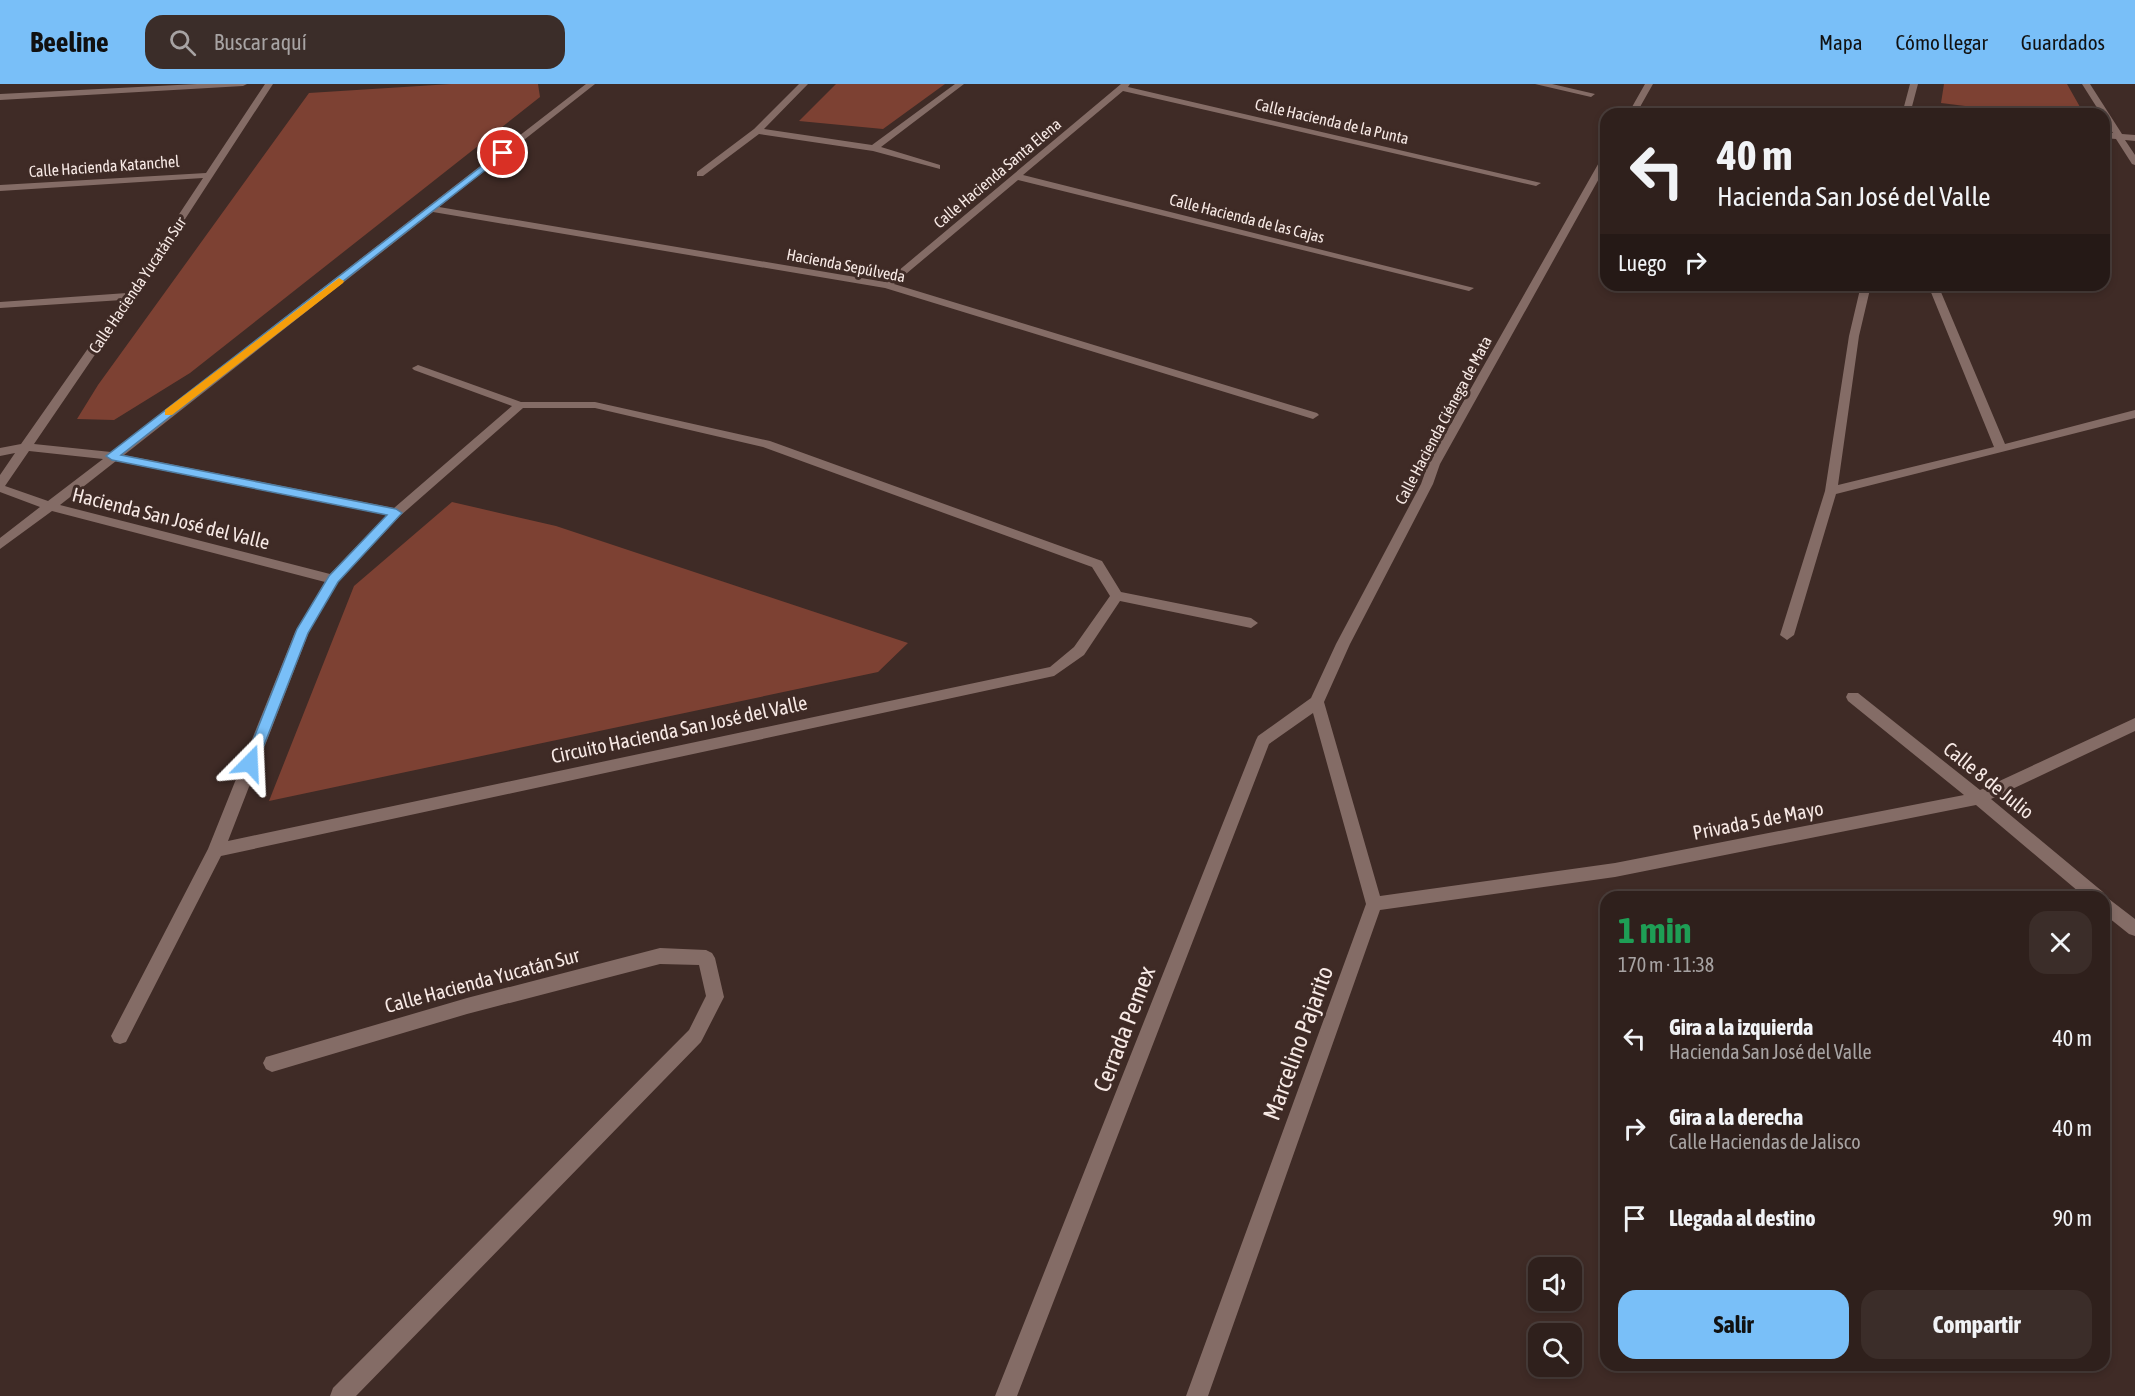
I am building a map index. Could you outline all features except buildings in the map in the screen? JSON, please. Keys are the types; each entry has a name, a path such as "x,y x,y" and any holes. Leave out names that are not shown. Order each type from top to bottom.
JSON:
{"street":[{"path":"0,97 243,84"},
{"name":"Calle Hacienda Yucatán Sur","path":"0,486 211,175 269,84"},
{"path":"0,545 591,84"},
{"path":"700,174 757,130 804,84"},
{"path":"873,148 960,84"},
{"path":"1539,84 1591,94"},
{"path":"1635,108 1649,84"},
{"path":"1910,108 1914,84"},
{"path":"2086,84 2102,108"},
{"name":"Calle Hacienda Santa Elena","path":"887,285 1124,86"},
{"name":"Calle Hacienda de la Punta","path":"1124,86 1536,183"},
{"path":"2110,121 2135,162"},
{"path":"757,130 873,148 937,167"},
{"path":"2110,135 2135,138"},
{"name":"Calle Hacienda Ciénega de Mata","path":"1317,702 1343,644 1427,484 1434,464 1600,170"},
{"name":"Calle Hacienda Katanchel","path":"0,188 211,175"},
{"name":"Calle Hacienda de las Cajas","path":"1018,177 1468,288"},
{"name":"Hacienda Sepúlveda","path":"432,209 887,285 1313,415"},
{"path":"1787,635 1831,491 1854,336 1865,291"},
{"path":"1936,291 2001,449"},
{"path":"0,305 130,296"},
{"path":"418,368 520,405 595,405 766,444 1097,564 1117,596 1251,623"},
{"path":"120,1036 216,850 302,632 333,579 396,513 520,405"},
{"path":"1831,491 2135,414"},
{"path":"0,452 28,447 112,456 396,513"},
{"name":"Hacienda San José del Valle","path":"0,486 49,506 333,579"},
{"name":"Circuito Hacienda San José del Valle","path":"216,850 1054,671 1080,651 1117,596"},
{"name":"Calle 8 de Julio","path":"1853,697 2090,891"},
{"path":"1317,702 1374,904"},
{"name":"Cerrada Pemex","path":"1006,1396 1263,740 1317,702"},
{"name":"Privada 5 de Mayo","path":"1374,904 1615,870 1979,798 2135,724"},
{"name":"Marcelino Pajarito","path":"1197,1396 1374,904"},
{"path":"2110,908 2135,929"},
{"name":"Calle Hacienda Yucatán Sur","path":"272,1063 467,1006 660,957 706,958 714,998 695,1036 341,1396"}],"shaded area":[{"path":"451,84 538,84 540,97 190,373 114,420 77,419 98,385 309,93"},
{"path":"836,84 945,84 883,129 799,121"},
{"path":"1944,84 2067,84 2081,108 1981,108 1941,103"},
{"path":"452,502 556,526 908,643 878,672 269,801 354,586"}],"slow traffic":[{"path":"169,412 339,281"}],"route":[{"path":"250,763 302,632 333,579 396,513 112,456 503,153"}]}
